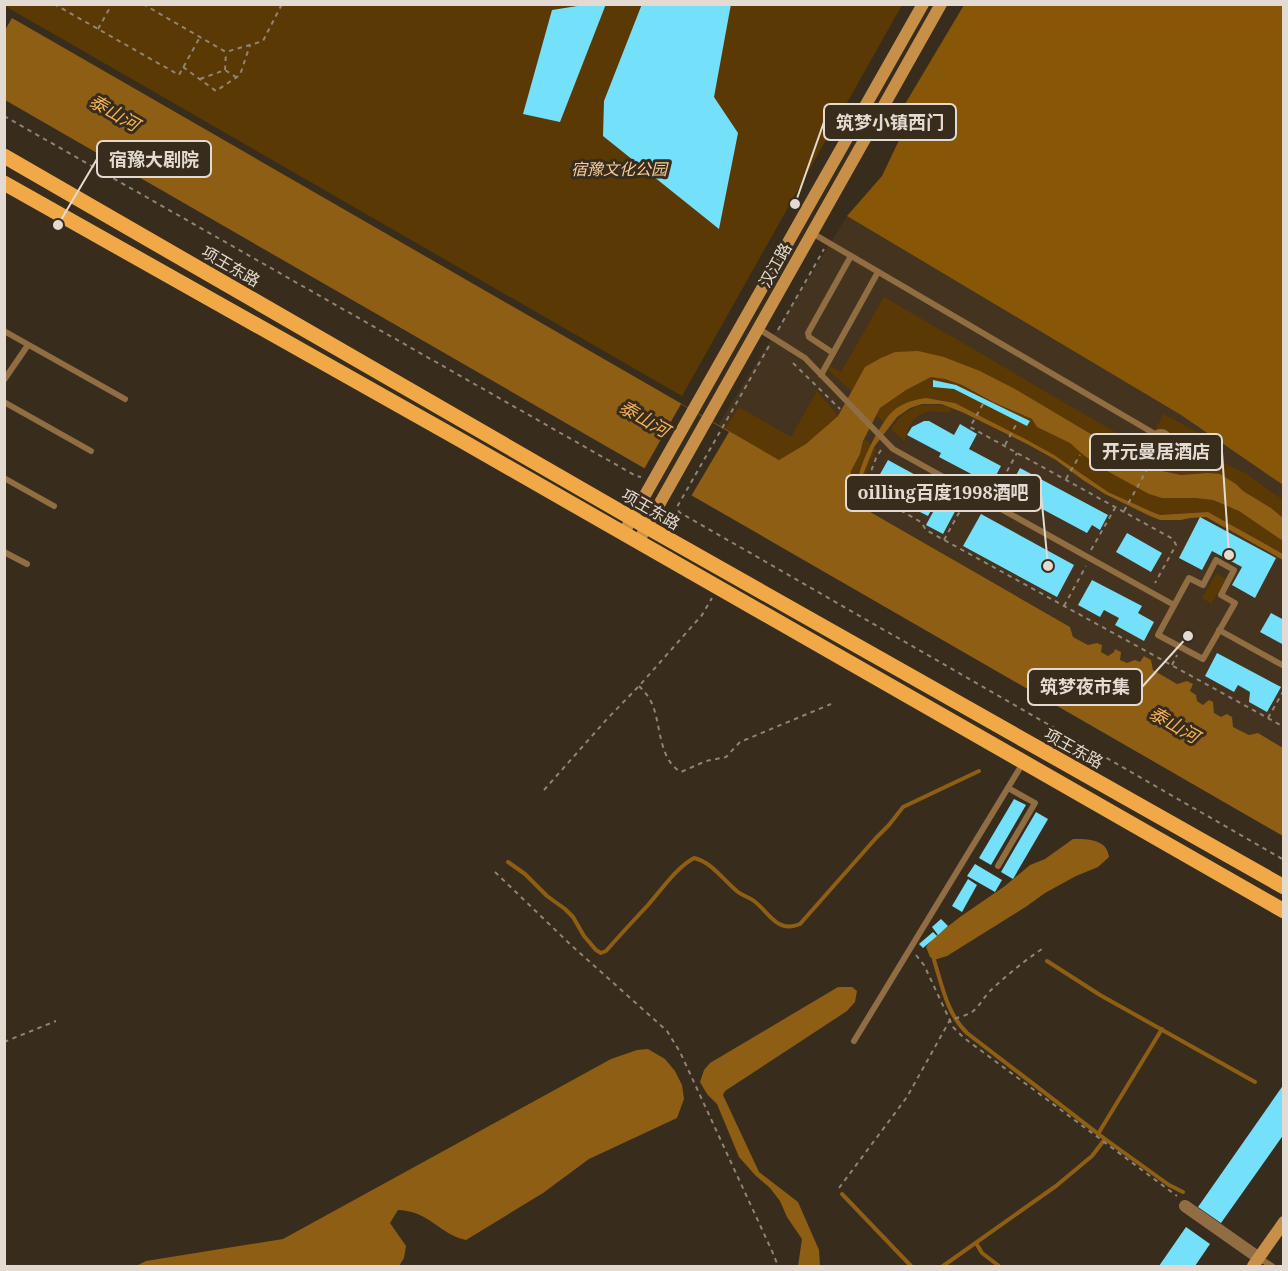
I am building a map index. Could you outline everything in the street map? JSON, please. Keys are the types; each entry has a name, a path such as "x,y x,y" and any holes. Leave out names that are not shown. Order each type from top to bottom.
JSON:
{"main road":[{"name":"项王东路","path":"4,156 647,527 1284,887"},
{"path":"4,183 457,438 1284,911"}],"street":[{"name":"汉江路","path":"623,534 648,478 696,404 923,4"},
{"name":"汉江路","path":"638,542 941,4"},
{"path":"1185,1206 1256,1262 1284,1222"}],"lane":[{"path":"813,233 1155,434 1165,433 1169,439 1167,446 1159,448 1153,442 1155,434"},
{"path":"833,352 809,337 808,333 851,256"},
{"path":"821,375 878,272"},
{"path":"759,329 805,358 893,449 1174,605"},
{"path":"4,332 125,399"},
{"path":"4,380 28,345"},
{"path":"4,402 91,451"},
{"path":"4,478 54,506"},
{"path":"4,552 27,564"},
{"path":"1216,560 1234,570 1221,595 1235,603 1203,659 1158,634 1174,605 1189,578 1203,585 1216,560"},
{"path":"1220,630 1284,666"},
{"path":"854,1041 1023,762"},
{"path":"998,866 1035,803 1008,788"},
{"path":"1256,1262 1272,1266"}],"path":[{"path":"54,4 179,75 200,37"},
{"path":"98,29 112,4"},
{"path":"143,4 226,52 263,41 282,4"},
{"path":"183,67 216,91 240,75 250,45"},
{"path":"225,70 226,52"},
{"path":"225,70 236,78"},
{"path":"200,79 225,70"},
{"path":"4,116 636,477 648,478"},
{"path":"983,404 970,427 1175,541 1176,545 1150,592"},
{"path":"729,416 677,507 679,512 1284,860"},
{"path":"1005,446 1018,421"},
{"path":"1123,512 1159,448"},
{"path":"881,450 867,482 873,495 921,522 926,530 1284,727"},
{"path":"989,502 1017,453"},
{"path":"1066,480 1080,455"},
{"path":"944,540 970,492"},
{"path":"1064,606 1115,508"},
{"path":"544,790 702,615 718,588"},
{"path":"639,686 652,704 667,757 671,764 681,772 706,761 726,757 740,742 831,705"},
{"path":"1268,718 1284,690"},
{"path":"495,872 572,946 667,1031 680,1052 778,1266"},
{"path":"839,1188 908,1097 950,1020 973,1011 1000,981 1045,947"},
{"path":"910,949 924,965 953,1027 964,1038 1177,1196"},
{"path":"4,1042 56,1021"}],"shaded area":[{"path":"964,5 1283,5 1283,485 1181,415 847,216 882,176 902,134 902,109"},
{"path":"847,216 1181,415 1283,485 1283,748 1258,734 1249,735 1233,727 1214,713 1213,702 1203,705 1196,701 1190,691 1193,684 1187,681 1177,684 1153,670 1151,660 1127,664 1120,660 1114,652 1108,656 1101,652 1101,645 1097,643 1088,645 1073,637 1070,627 718,425"}],"green space":[{"name":"宿豫文化公园","path":"5,4 902,5 682,396"},
{"path":"884,297 1144,449 1164,414 1215,442 1221,451 1224,463 1245,473 1283,500 1283,518 1236,484 1207,473 1181,475 1148,468 1015,389 980,371 944,357 865,367 852,391 828,370 830,366 841,372"},
{"path":"931,377 962,385 1032,419 1037,427 1070,443 1098,466 1149,494 1213,500 1239,511 1283,541 1283,554 1208,512 1161,515 1108,492 1043,449 955,403 916,400 899,408 884,422 876,415 893,398"},
{"path":"817,391 838,416 806,444 779,460 725,429 739,407 791,437"},
{"path":"921,405 941,405 952,411 919,415 908,429 905,442 891,429 904,414"},
{"path":"864,439 876,450 864,479 864,484 871,494 863,509 857,505 849,489 851,471 860,454"},
{"path":"1216,574 1226,579 1211,604 1202,598"}],"water":[{"name":"泰山河","path":"12,18 779,460 806,444 838,416 865,367 895,352 918,351 944,357 980,371 1015,389 1148,468 1181,475 1220,474 1236,484 1283,518 1283,541 1239,511 1213,500 1162,498 1149,494 1098,466 1070,443 1037,427 1032,419 962,385 931,377 906,390 880,408 851,471 849,489 858,505 1070,627 1073,637 1088,645 1097,643 1102,645 1101,652 1108,656 1115,649 1121,652 1120,660 1127,663 1135,660 1140,662 1144,656 1151,660 1153,670 1177,684 1187,681 1193,684 1190,691 1196,695 1197,701 1203,705 1209,700 1213,702 1214,713 1221,717 1227,714 1232,717 1233,727 1249,735 1258,733 1283,748 1283,836 5,100 5,30"},
{"path":"926,398 955,403 1054,455 1108,492 1150,511 1160,515 1208,512 1283,554 1283,560 1206,517 1160,520 1150,516 1105,494 1056,460 1029,445 941,404 922,404 910,408 897,417 874,447 860,482 867,502 859,490 858,478 875,436 886,419 899,407 907,402"},
{"path":"1073,839 1101,843 1109,857 1098,867 1045,893 947,956 934,960 930,957 926,947 933,938 1030,865 1045,859"},
{"path":"838,987 852,987 857,991 855,1002 847,1011 725,1091 723,1095 759,1172 798,1202 819,1250 820,1266 798,1266 802,1239 787,1217 780,1201 739,1157 717,1104 700,1082 704,1070 710,1063"},
{"path":"648,1049 665,1059 675,1071 682,1085 684,1099 677,1118 589,1159 543,1193 466,1240 452,1235 421,1215 398,1210 390,1223 406,1246 404,1258 399,1266 136,1266 146,1261 283,1239 611,1059 637,1050"}],"pier":[{"path":"681,404 729,432 690,498 643,471"}],"building":[{"path":"606,4 560,122 523,114 552,10"},
{"path":"642,4 731,4 714,97 738,133 719,229 603,136 604,101"},
{"path":"933,380 956,385 1030,421 1027,426 954,389 933,387"},
{"path":"929,421 954,435 960,424 977,434 969,449 1001,466 993,481 979,474 977,477 939,457 941,453 907,435 912,427"},
{"path":"888,460 921,478 918,482 940,494 928,516 904,504 907,500 875,483"},
{"path":"1020,468 1108,515 1100,530 1092,525 1087,533 1016,495 1020,487 1012,483"},
{"path":"944,492 960,502 943,534 926,525"},
{"path":"981,514 1074,565 1057,597 963,546"},
{"path":"1200,517 1276,558 1255,598 1232,585 1242,567 1212,551 1202,570 1179,558"},
{"path":"1127,533 1162,553 1151,572 1116,552"},
{"path":"1092,580 1142,606 1138,613 1154,622 1144,641 1115,625 1119,618 1104,610 1100,617 1078,605"},
{"path":"1271,613 1284,620 1284,645 1260,632"},
{"path":"1217,653 1281,687 1267,712 1249,702 1250,692 1238,685 1234,692 1205,676"},
{"path":"1014,799 1026,805 991,865 979,858"},
{"path":"1036,812 1048,819 1013,879 1001,872"},
{"path":"975,864 1002,880 995,892 967,876"},
{"path":"968,879 977,885 962,912 952,906"},
{"path":"941,919 948,926 938,935 932,927"},
{"path":"933,932 937,936 923,948 919,944"},
{"path":"1284,1084 1284,1134 1221,1223 1198,1207"},
{"path":"1186,1227 1210,1244 1195,1266 1159,1266"}],"waterway":[{"path":"508,862 565,909 573,917 584,936 601,953 606,951 675,873 694,858 706,863 779,924 792,926 800,924 903,807 979,771"},
{"path":"934,960 950,1008 967,1033 1105,1139 1169,1185 1183,1192"},
{"path":"1047,961 1100,995 1255,1082"},
{"path":"1098,1134 1162,1029"},
{"path":"943,1266 1056,1186 1092,1156 1105,1139"},
{"path":"842,1194 911,1266"},
{"path":"976,1243 982,1253 999,1266"}],"place":[{"name":"筑梦小镇西门","path":"795,204"},
{"name":"宿豫大剧院","path":"58,225"},
{"name":"开元曼居酒店","path":"1229,555"},
{"name":"oilling百度1998酒吧","path":"1048,566"},
{"name":"筑梦夜市集","path":"1188,636"}]}
